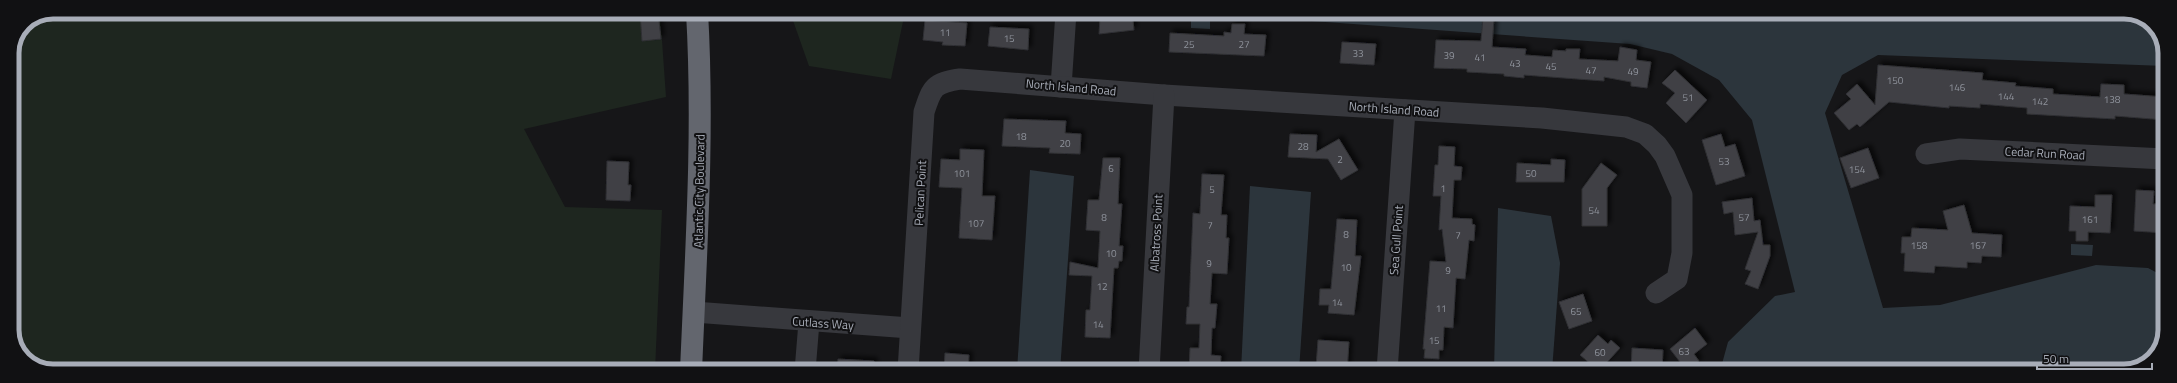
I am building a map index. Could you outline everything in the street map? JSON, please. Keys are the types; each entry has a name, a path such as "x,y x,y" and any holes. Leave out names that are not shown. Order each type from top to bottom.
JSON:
{"highway":[{"name":"Atlantic City Boulevard","path":"691,364 700,187 700,101 697,19"}],"street":[{"path":"1061,87 1066,19"},
{"name":"North Island Road","path":"960,79 1164,95 1542,118 1626,127 1645,134 1665,156 1682,195 1682,253 1677,279 1656,293"},
{"name":"Pelican Point","path":"910,328 914,295 924,112 931,92 944,82 960,79"},
{"name":"Albatross Point","path":"1149,364 1164,95"},
{"name":"Sea Gull Point","path":"1387,364 1405,110"},
{"name":"Cedar Run Road","path":"1926,154 1960,149 2158,159"},
{"name":"Cutlass Way","path":"694,312 809,322 910,328"},
{"path":"806,364 809,322"},
{"path":"908,364 910,328"}],"shaded area":[{"path":"54,19 660,19 666,97 524,129 565,207 662,210 655,364 49,364 32,357 29,354 22,343 19,332 20,47 25,34 29,29 40,22"},
{"path":"792,19 904,19 891,79 809,66"},
{"path":"1191,19 1210,20 1210,29 1191,28"},
{"path":"1282,19 2128,19 2135,21 2143,25 2152,34 2157,45 2158,66 1878,55 1842,75 1825,113 1883,308 1940,305 2096,265 2148,268 2158,273 2158,334 2151,351 2137,361 2124,364 1722,364 1728,342 1775,296 1795,292 1752,120 1719,80 1672,54 1630,44"},
{"path":"1030,170 1074,176 1061,364 1017,364"},
{"path":"1250,186 1311,192 1299,364 1241,364"},
{"path":"1498,208 1551,216 1560,263 1553,364 1494,364"},
{"path":"2071,244 2093,245 2092,256 2071,255"}],"building":[{"path":"640,19 659,19 661,39 642,41"},
{"path":"1100,19 1133,19 1134,30 1099,34"},
{"path":"1483,19 1494,19 1492,47 1526,49 1525,55 1552,57 1553,50 1566,51 1566,49 1580,49 1579,59 1618,61 1620,47 1637,50 1636,60 1651,62 1647,88 1631,86 1631,82 1604,77 1604,81 1524,75 1524,78 1504,76 1504,74 1467,72 1467,69 1434,68 1436,40 1481,41"},
{"path":"925,20 967,23 965,46 942,45 943,42 923,40"},
{"path":"1232,24 1245,24 1244,34 1266,35 1264,56 1169,52 1170,33 1224,36 1224,32 1231,33"},
{"path":"990,27 1029,29 1028,50 988,46"},
{"path":"1342,42 1376,44 1374,65 1340,63"},
{"path":"1878,65 1983,73 1982,80 2016,83 2015,86 2053,89 2053,94 2100,97 2101,84 2124,85 2124,94 2158,96 2158,119 2115,116 2115,119 2027,114 2027,108 1980,104 1980,108 1949,106 1949,108 1889,102 1860,127 1857,124 1849,130 1834,113 1851,99 1846,94 1857,84 1875,105"},
{"path":"1675,70 1707,100 1686,123 1666,103 1675,93 1662,83"},
{"path":"1004,119 1066,121 1065,133 1081,134 1080,154 1049,153 1050,148 1002,146"},
{"path":"1290,134 1317,135 1316,152 1339,139 1358,170 1341,180 1328,159 1288,157"},
{"path":"1721,134 1725,147 1735,144 1745,176 1716,185 1702,140"},
{"path":"1439,146 1455,147 1454,166 1462,167 1461,180 1454,180 1452,218 1472,219 1472,224 1475,225 1474,241 1469,240 1465,279 1456,278 1453,328 1444,327 1443,350 1439,350 1439,359 1424,358 1425,349 1423,349 1430,261 1446,262 1442,229 1439,230 1441,196 1433,196 1435,165 1438,165"},
{"path":"1868,148 1879,178 1851,188 1840,158"},
{"path":"960,149 984,150 982,196 995,196 992,240 959,238 962,188 939,187 941,159 960,160"},
{"path":"1103,158 1120,158 1118,204 1122,204 1119,246 1123,246 1122,261 1119,261 1118,268 1114,268 1110,338 1085,337 1086,310 1090,310 1092,276 1069,275 1070,262 1098,268 1100,231 1086,230 1088,200 1099,200"},
{"path":"1551,159 1565,160 1564,182 1516,182 1517,163 1551,165"},
{"path":"607,161 629,162 628,185 631,185 630,201 606,200"},
{"path":"1601,163 1617,175 1607,188 1607,226 1582,226 1582,189"},
{"path":"1202,174 1224,175 1221,215 1227,215 1226,238 1229,238 1227,274 1212,273 1210,304 1217,304 1215,328 1212,328 1211,355 1221,356 1220,364 1189,364 1190,348 1199,348 1200,324 1186,324 1187,307 1189,307 1193,213 1200,214"},
{"path":"2136,190 2154,191 2153,204 2158,204 2158,233 2134,231"},
{"path":"2095,195 2112,195 2110,233 2088,232 2088,241 2076,241 2076,231 2069,231 2070,206 2095,207"},
{"path":"1752,198 1754,221 1760,220 1763,245 1770,245 1770,256 1758,289 1745,284 1751,271 1745,269 1758,232 1735,235 1733,212 1724,214 1722,202"},
{"path":"1964,205 1972,233 2002,235 2001,257 1982,256 1981,263 1967,262 1967,268 1935,266 1934,273 1904,271 1905,253 1901,253 1902,237 1911,237 1912,228 1948,230 1943,211"},
{"path":"1337,219 1357,220 1355,256 1361,256 1354,315 1328,313 1329,305 1319,305 1320,289 1331,289"},
{"path":"1583,294 1592,321 1569,329 1559,302"},
{"path":"1695,328 1707,344 1694,354 1699,361 1695,364 1682,364 1670,349"},
{"path":"1598,335 1608,344 1611,340 1620,348 1605,364 1591,364 1580,355"},
{"path":"1318,340 1349,342 1347,364 1316,364"},
{"path":"1632,348 1663,350 1662,364 1631,364"},
{"path":"945,353 969,355 968,364 944,364"},
{"path":"838,359 874,361 874,364 838,364"}]}
